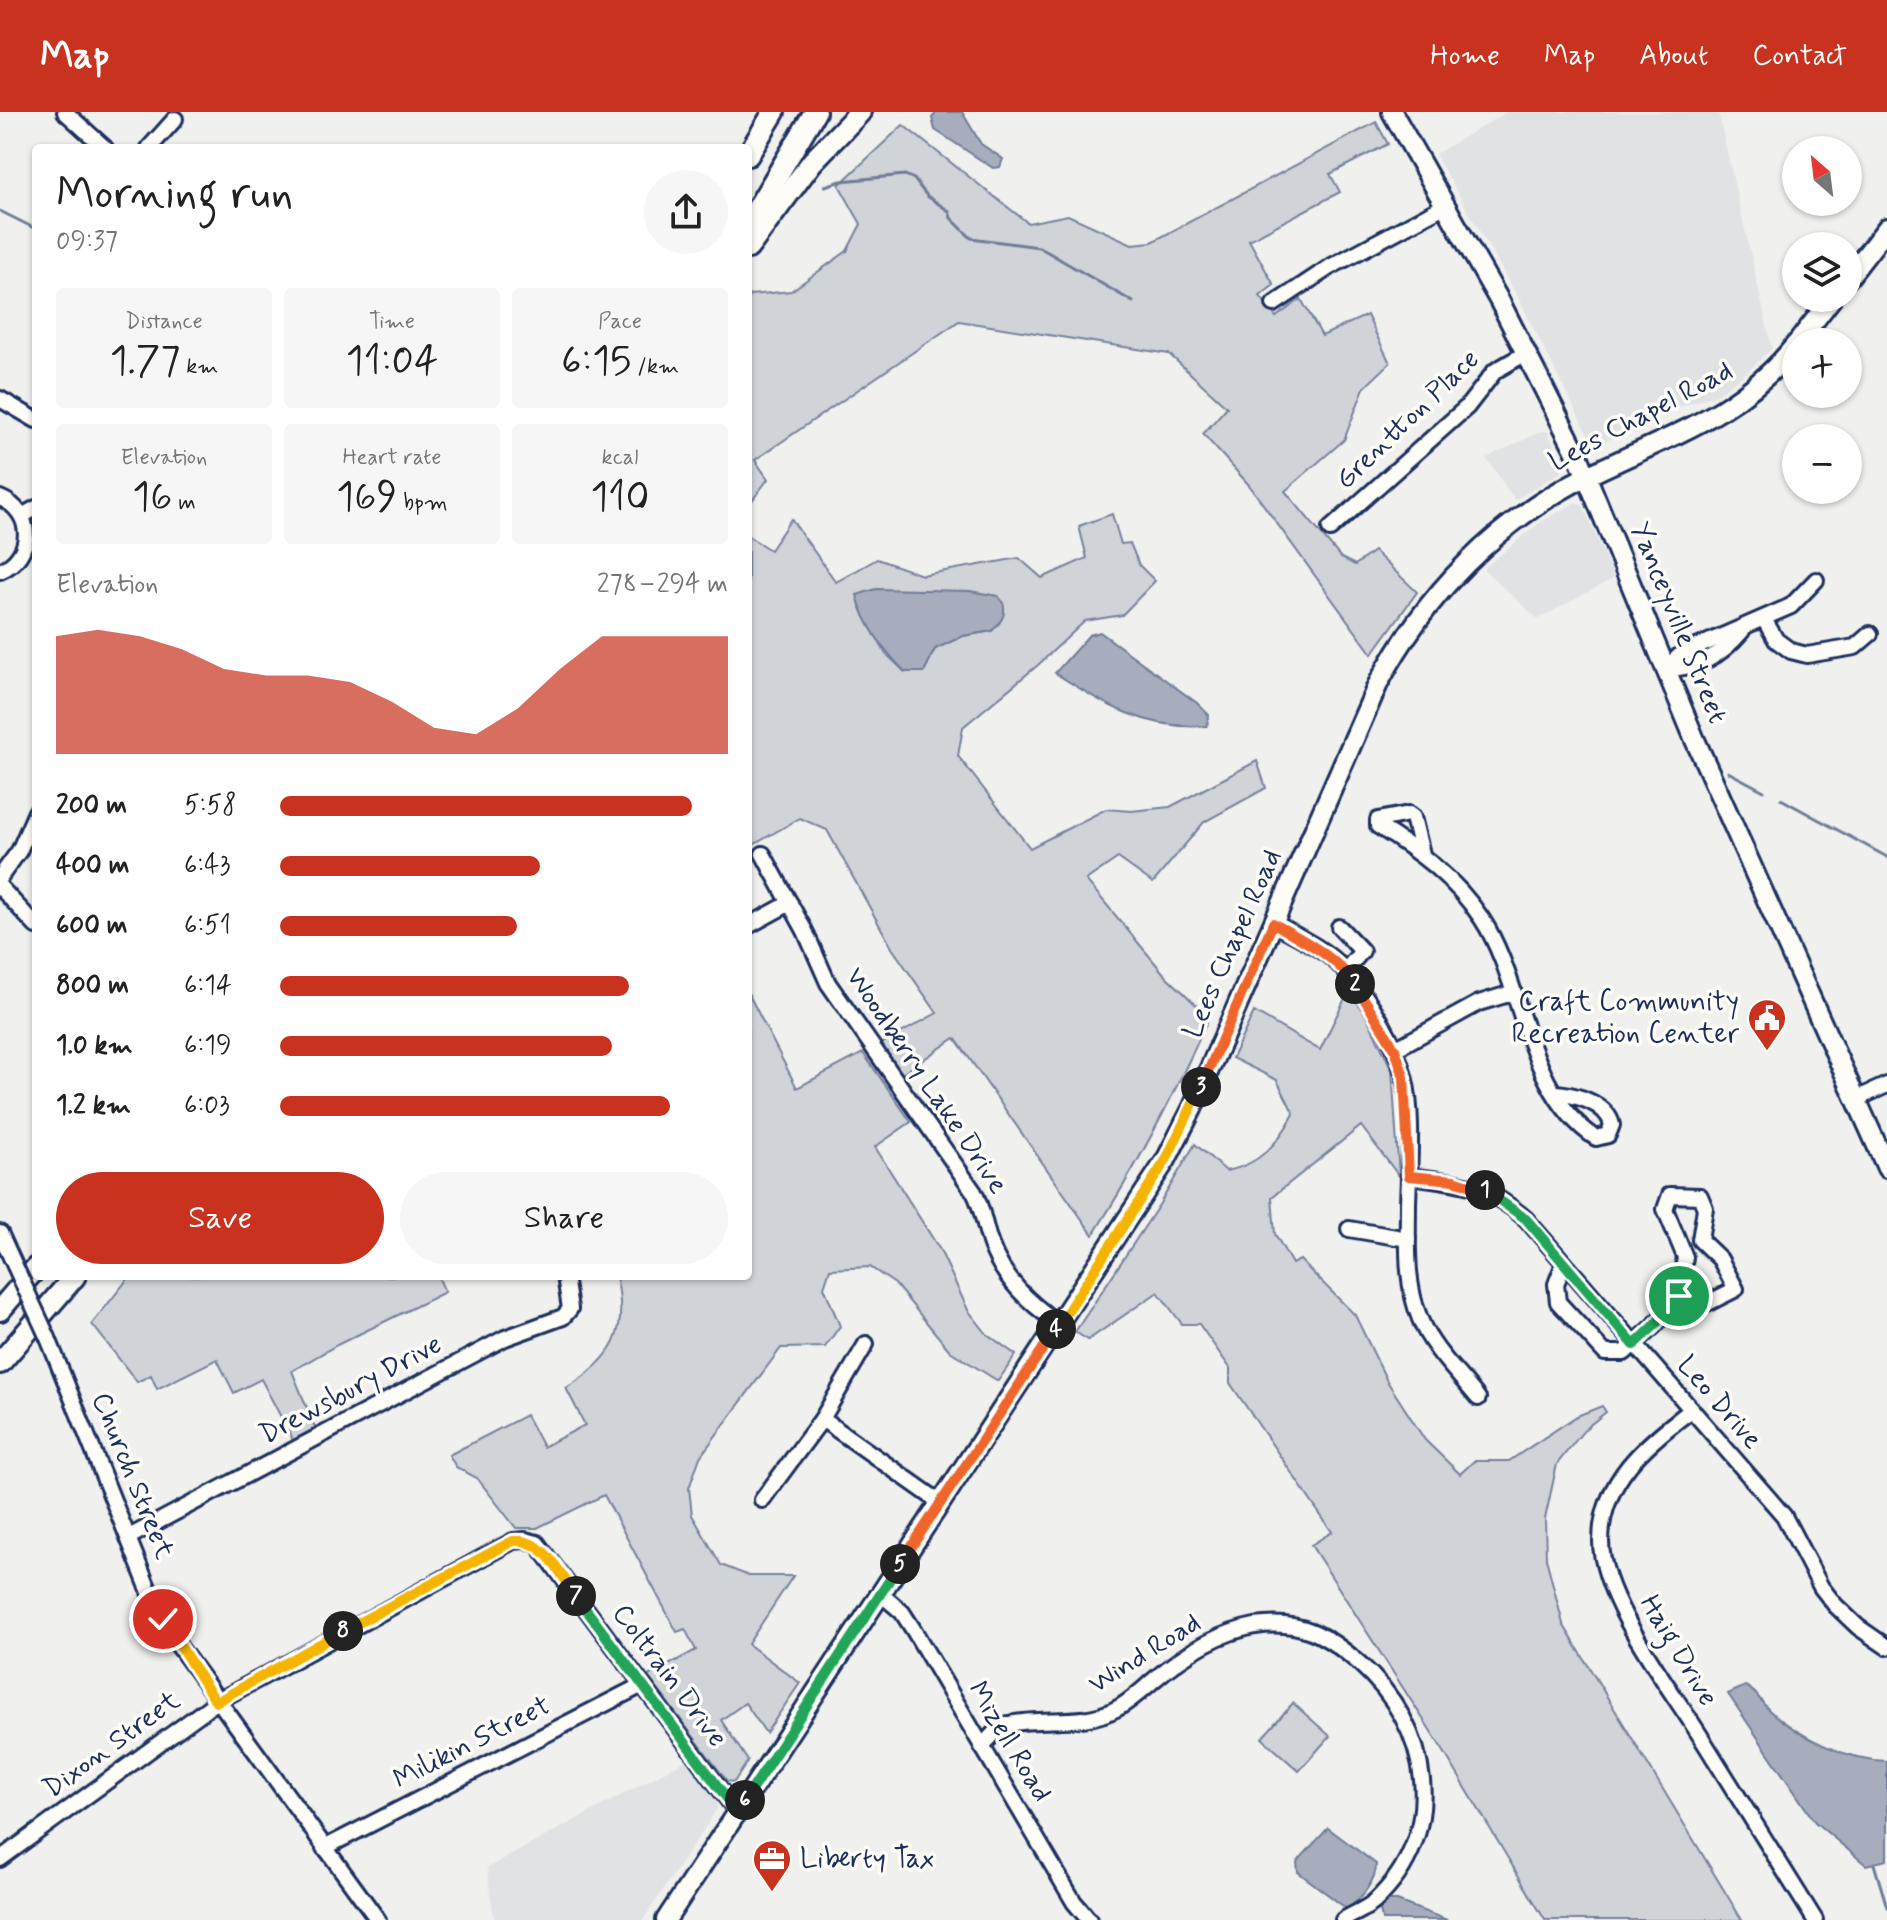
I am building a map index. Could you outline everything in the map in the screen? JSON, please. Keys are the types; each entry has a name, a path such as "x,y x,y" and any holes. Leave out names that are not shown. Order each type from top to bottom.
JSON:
{"highway":[{"path":"752,148 774,112"},
{"path":"752,217 815,112"},
{"path":"752,243 812,162 860,112"},
{"path":"0,1310 26,1267"},
{"path":"0,1363 72,1280"}],"main road":[{"name":"Yanceyville Street","path":"1392,112 1526,353 1587,477 1623,558 1665,669 1887,1168"},
{"path":"1862,260 1887,228"},
{"name":"Lees Chapel Road","path":"1809,328 1821,312"},
{"name":"Lees Chapel Road","path":"666,1920 1059,1324 1181,1133 1378,684 1414,624 1440,591 1486,545 1538,504 1732,406 1764,380 1782,360"}],"street":[{"path":"65,112 101,144"},
{"path":"153,144 175,119"},
{"path":"1274,304 1330,267 1444,206"},
{"name":"Grentton Place","path":"1330,529 1467,407 1495,371 1526,353"},
{"path":"0,399 32,418"},
{"path":"0,498 12,504 22,516 27,537 23,552 13,564 0,571"},
{"path":"22,516 32,510"},
{"path":"1665,669 1687,668 1708,651 1725,652 1744,627 1791,606 1816,580"},
{"path":"1764,619 1776,640 1791,651 1807,655 1855,647 1870,634"},
{"path":"1422,854 1413,817 1409,814 1378,820 1378,826 1422,854 1458,888 1482,919 1533,1050 1557,1093"},
{"path":"0,877 19,851 32,821"},
{"name":"Woodberry Lake Drive","path":"763,854 828,983 984,1209 990,1243 1005,1273 1025,1298 1059,1324"},
{"path":"0,887 32,922"},
{"path":"752,924 790,903"},
{"path":"1273,923 1312,945 1345,971 1371,1006 1395,1049 1407,1092 1411,1292 1420,1320 1478,1398"},
{"path":"1339,927 1362,951 1345,971"},
{"path":"1395,1049 1479,1003 1512,993"},
{"path":"1856,1099 1887,1085"},
{"name":"Leo Drive","path":"1409,1176 1454,1180 1486,1190 1526,1219 1784,1516 1821,1587 1835,1605 1858,1627 1887,1647"},
{"path":"1564,1263 1556,1284 1558,1302 1605,1353 1614,1356 1624,1353 1654,1326 1679,1296 1685,1257 1665,1209 1670,1195 1700,1196 1705,1208 1700,1240 1720,1259 1736,1289 1700,1307 1685,1305 1679,1296"},
{"path":"1349,1229 1408,1239"},
{"name":"Church Street","path":"0,1233 26,1267 48,1338 163,1619 216,1702 378,1920"},
{"path":"1685,1257 1697,1249 1706,1249"},
{"name":"Drewsbury Drive","path":"129,1537 505,1338 563,1317 570,1309 566,1280"},
{"path":"762,1500 822,1419 866,1344"},
{"name":"Haig Drive","path":"1690,1411 1648,1443 1624,1471 1607,1504 1601,1540 1605,1569 1616,1599 1650,1656 1815,1920"},
{"path":"822,1419 941,1503"},
{"name":"Dixon Street","path":"0,1859 216,1702 513,1541 525,1540"},
{"name":"Coltrain Drive","path":"525,1540 537,1543 737,1812"},
{"name":"Mizell Road","path":"881,1594 902,1612 913,1629 1074,1902 1089,1920"},
{"name":"Wind Road","path":"982,1747 992,1735 1007,1725 1078,1721 1116,1709 1186,1654 1234,1631 1283,1625 1331,1639 1387,1692 1411,1731 1425,1791 1419,1831 1393,1881 1372,1904 1343,1920"},
{"name":"Milikin Street","path":"324,1848 642,1685"}],"shaded area":[{"path":"1507,112 1718,112 1772,348 1717,394 1677,408 1599,444 1591,441 1518,297 1435,154"},
{"path":"1376,122 1388,144 1330,174 1340,192 1249,240 1274,285 1260,296 1276,317 1301,299 1322,336 1367,315 1390,363 1364,388 1344,440 1285,491 1341,558 1355,565 1374,551 1417,592 1372,654 1249,485 1203,434 1227,407 1169,354 959,321 755,460 768,479 752,501 752,295 791,291 847,251 861,224 839,185 903,125 1028,223 1068,215 1132,244 1152,242"},
{"path":"1547,431 1562,459 1561,472 1515,500 1486,458"},
{"path":"1574,503 1583,506 1614,578 1538,619 1483,569 1538,524"},
{"path":"1112,514 1121,544 1130,543 1139,565 1155,581 1122,615 1085,621 963,727 958,756 1030,848 1106,809 1131,811 1170,807 1257,761 1266,788 1204,822 1153,883 1118,858 1086,880 1165,975 1209,1017 1155,1129 1093,1235 955,1038 902,1074 881,1044 937,1013 892,948 827,830 800,818 752,846 752,539 770,550 791,519 836,582 877,559 922,575 1019,558 1042,578 1087,558 1079,526","holes":["860,605 992,631 963,636 935,649 924,672 905,672 885,653"]},
{"path":"1349,990 1367,1017 1392,1070 1399,1176 1361,1126 1272,1197 1275,1234 1292,1264 1300,1260 1355,1315 1387,1381 1425,1440 1460,1474 1474,1461 1509,1461 1577,1416 1602,1406 1606,1412 1585,1429 1557,1464 1545,1519 1546,1558 1563,1624 1742,1920 1545,1920 1443,1750 1311,1545 1332,1532 1230,1383 1230,1368 1199,1324 1182,1324 1158,1292 1088,1340 1075,1332 1159,1205 1195,1144 1226,1171 1238,1168 1267,1151 1294,1114 1277,1080 1232,1058 1254,1012 1320,1050"},
{"path":"752,1001 797,1088 863,1053 911,1122 875,1147 940,1250 968,1310 987,1334 1016,1355 998,1381 950,1351 895,1284 870,1267 830,1269 824,1287 840,1326 825,1347 781,1348 700,1457 689,1488 692,1515 721,1565 749,1576 793,1576 748,1644 800,1683 766,1733 745,1703 721,1720 748,1761 734,1782 727,1781 648,1676 696,1650 685,1629 677,1632 604,1495 537,1528 516,1528 477,1478 456,1467 449,1455 526,1415 543,1447 585,1425 566,1388 596,1366 614,1342 619,1328 620,1296 617,1280 752,1280"},
{"path":"127,1280 440,1280 445,1292 337,1345 292,1371 316,1430 294,1442 261,1379 234,1393 217,1359 157,1389 151,1375 137,1382 92,1324"},
{"path":"1293,1703 1330,1736 1299,1771 1262,1738"},
{"path":"686,1760 717,1801 717,1809 643,1920 494,1920 487,1868"}],"water":[{"path":"937,112 962,112 981,144 1003,159 1000,167 993,168 935,130 932,118"},
{"path":"876,589 970,591 998,596 1004,605 1004,614 992,631 963,636 935,649 924,672 905,672 876,637 860,606 857,595"},
{"path":"1100,632 1197,703 1209,715 1207,726 1164,724 1126,713 1055,673 1089,635"},
{"path":"1745,1686 1771,1712 1811,1739 1856,1757 1887,1761 1887,1860 1866,1865 1815,1822 1728,1694"},
{"path":"1328,1828 1376,1864 1374,1877 1367,1889 1347,1909 1298,1872 1297,1862"},
{"path":"1386,1901 1397,1901 1447,1920 1382,1920 1380,1909"}],"waterway":[{"path":"825,186 841,181 905,175 914,179 927,196 949,211 951,218 971,238 1039,247 1133,302"},
{"path":"0,211 32,227"},
{"path":"1728,772 1764,791"},
{"path":"1781,799 1887,857"},
{"path":"1874,1864 1887,1907"}],"place":[{"name":"Craft Community Recreation Center","path":"1767,1052"},
{"name":"Liberty Tax","path":"772,1893"}],"route":[{"path":"163,1619 216,1702 513,1541 537,1543 737,1812 1166,1160 1181,1133 1273,923 1312,945 1343,968 1371,1006 1395,1049 1407,1092 1409,1176 1454,1180 1486,1190 1502,1199 1535,1228 1634,1345 1679,1296"}]}
